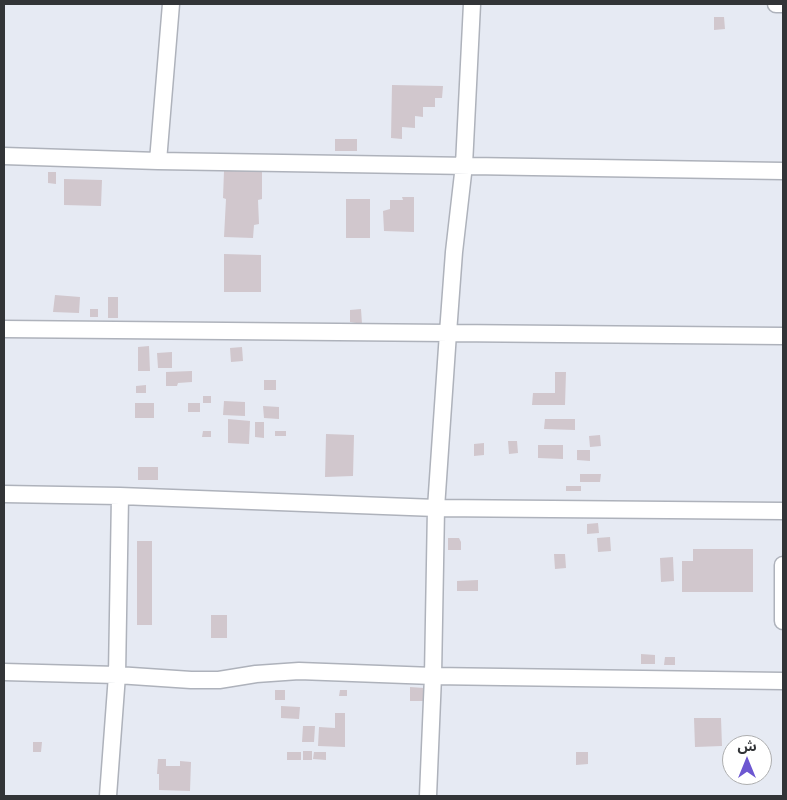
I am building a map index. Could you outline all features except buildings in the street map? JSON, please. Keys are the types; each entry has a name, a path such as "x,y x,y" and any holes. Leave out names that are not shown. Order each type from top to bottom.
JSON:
{"street":[{"path":"158,161 171,4"},
{"path":"428,796 433,676 436,508 454,252 464,165 472,4"},
{"path":"776,4 783,4"},
{"path":"4,156 158,161 783,171"},
{"path":"4,329 783,336"},
{"path":"4,494 120,496 436,508 783,511"},
{"path":"108,796 117,675 120,496"},
{"path":"783,565 783,621"},
{"path":"4,672 117,675 191,680 219,680 256,674 299,671 433,676 783,681"}]}
